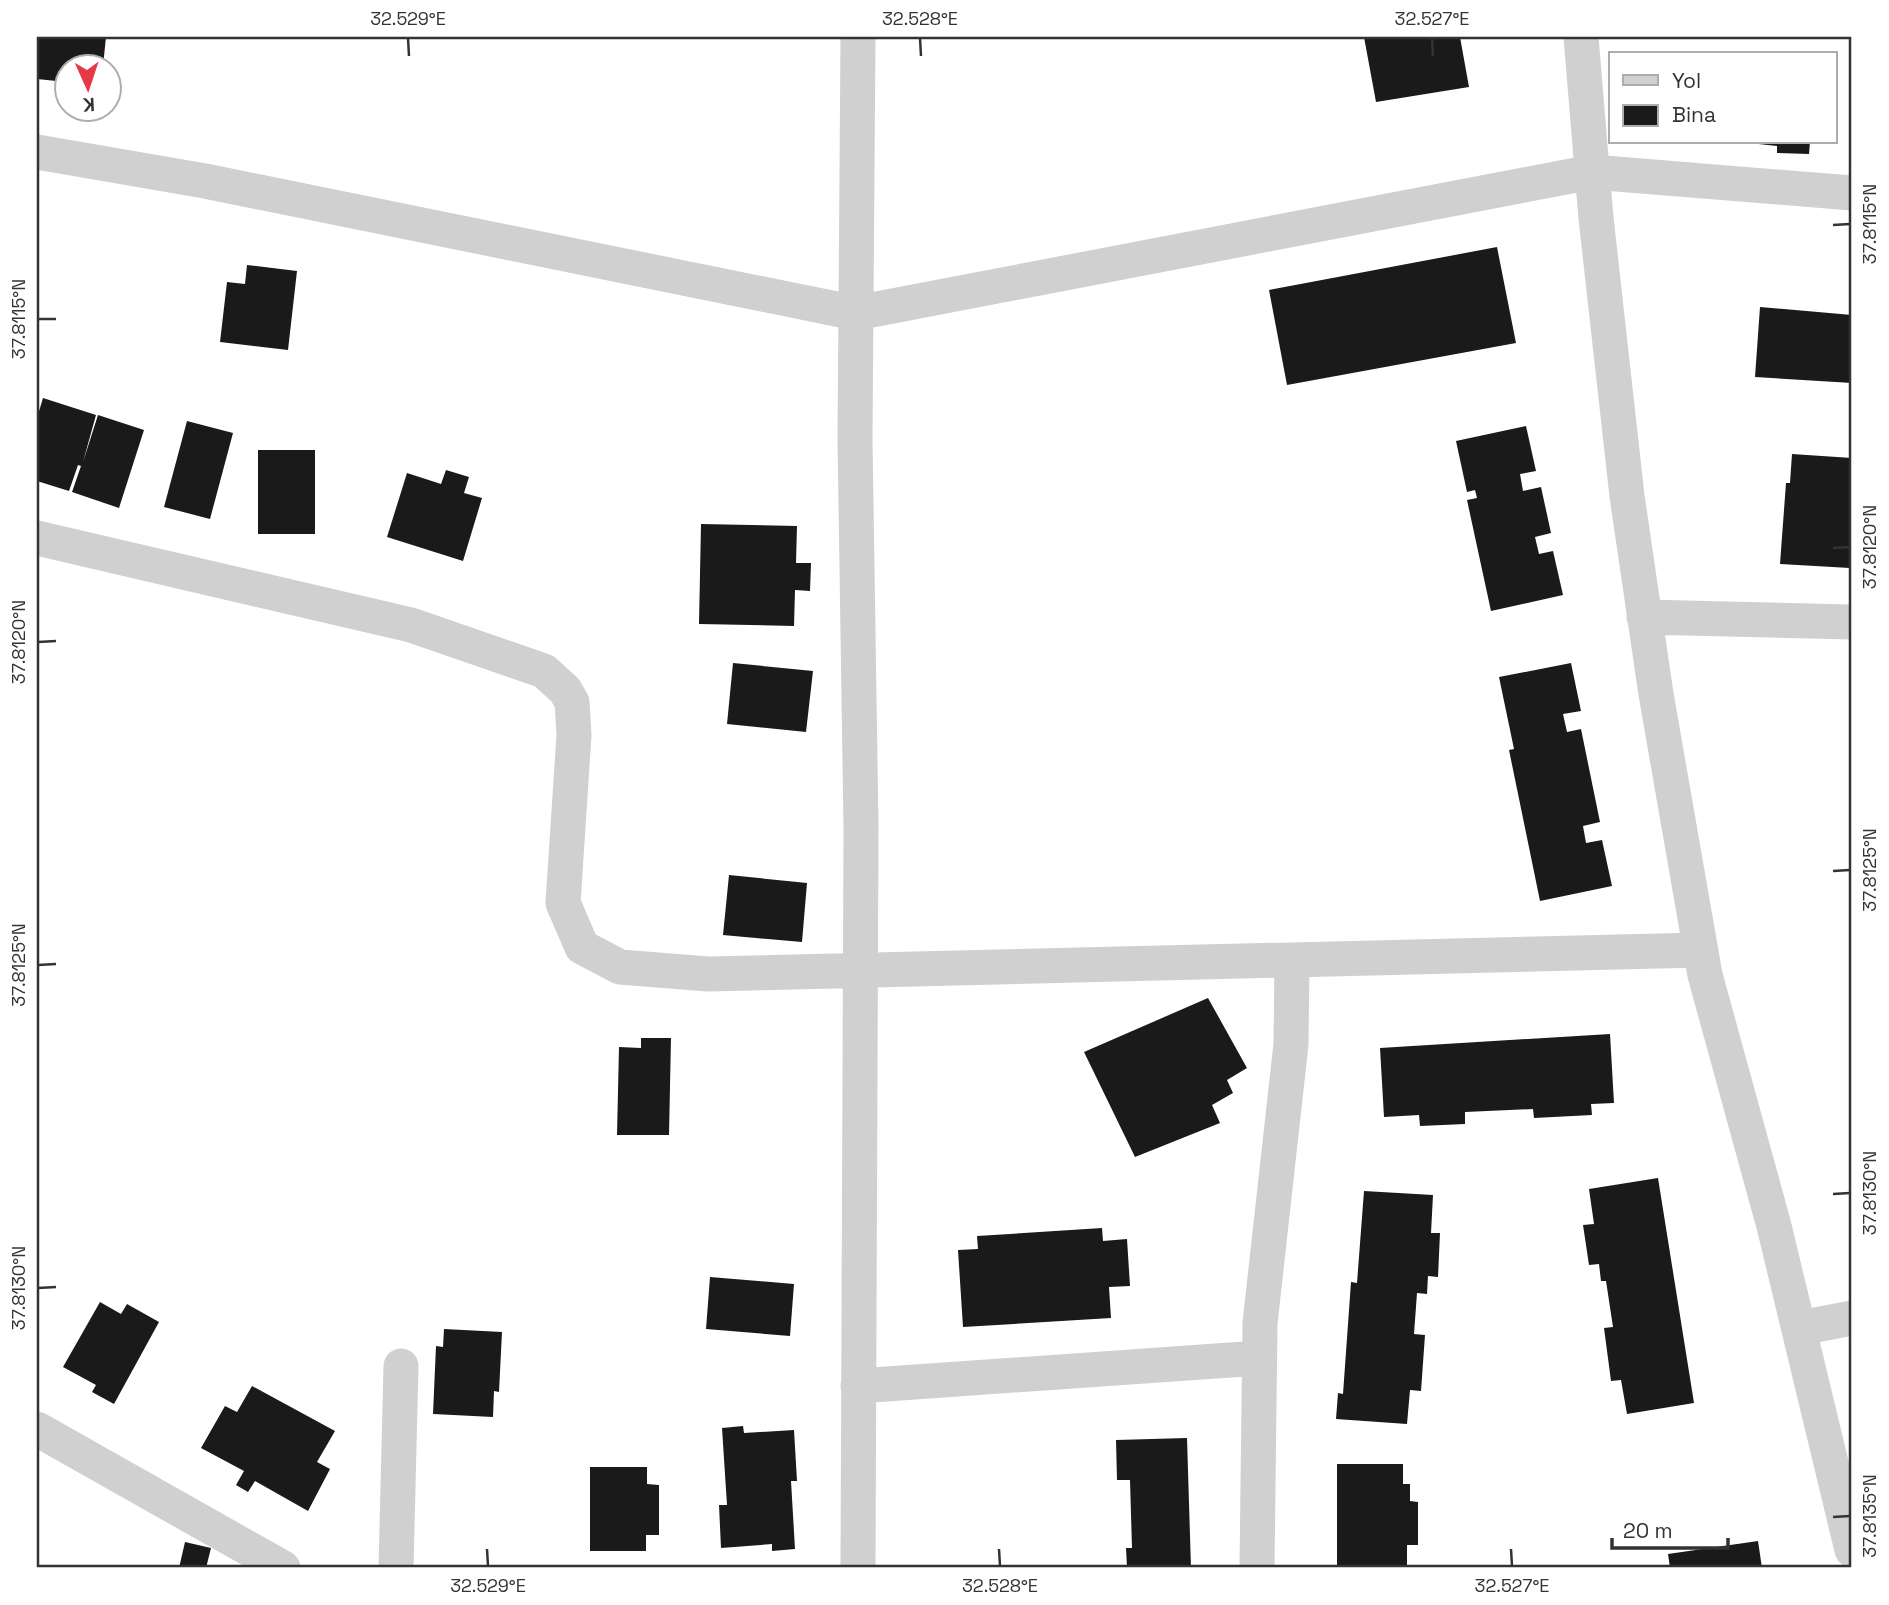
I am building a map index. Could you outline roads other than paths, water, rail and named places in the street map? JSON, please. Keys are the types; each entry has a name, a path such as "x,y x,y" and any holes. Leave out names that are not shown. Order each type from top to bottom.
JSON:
{"street":[{"path":"858,37 858,1568"},
{"path":"1581,37 1592,172 1627,496 1644,617 1701,950 1800,1328 1852,1550"},
{"path":"37,152 205,181 856,313 1592,172 1852,193"},
{"path":"37,538 411,625 544,671 565,690 572,702 574,735 563,903 582,947 620,967 708,974 860,972 1701,950"},
{"path":"1644,617 1852,622"},
{"path":"1257,1568 1260,1323 1291,1044 1292,961"},
{"path":"1800,1328 1852,1318"},
{"path":"858,1386 1259,1358"},
{"path":"397,1568 401,1366"},
{"path":"37,1429 283,1568"}]}
